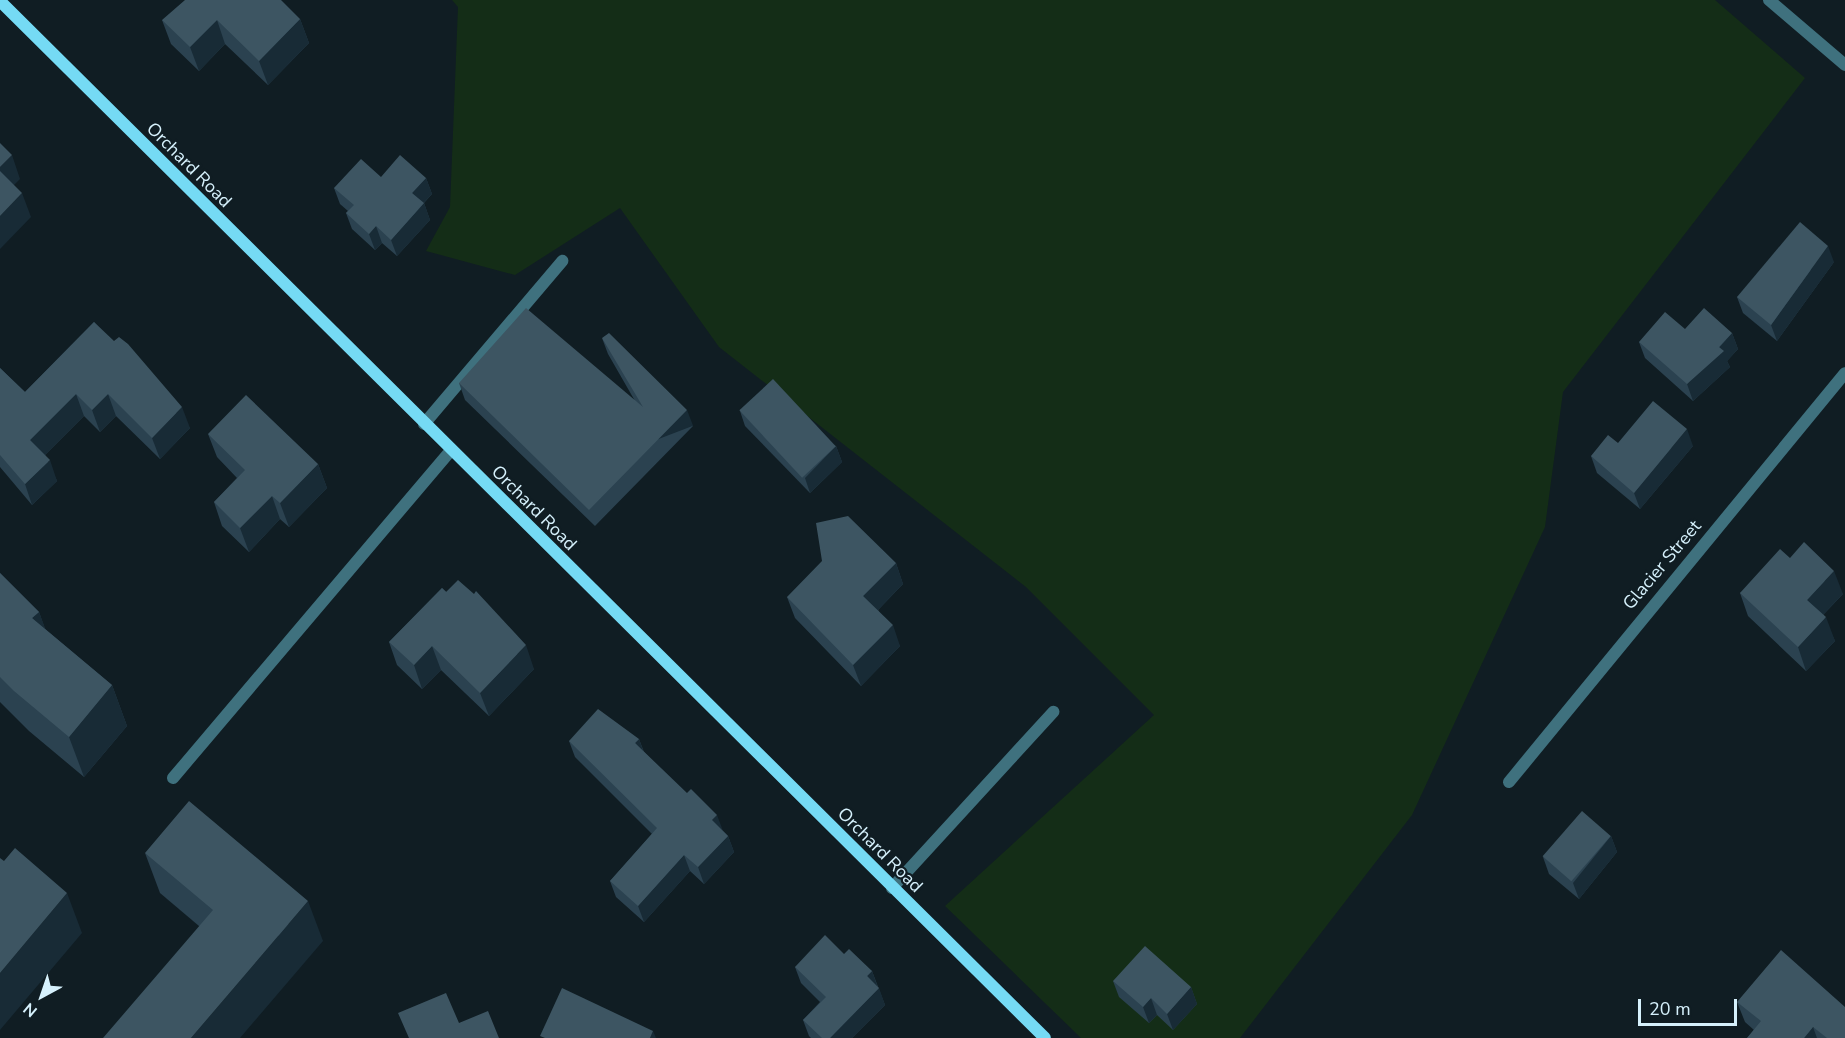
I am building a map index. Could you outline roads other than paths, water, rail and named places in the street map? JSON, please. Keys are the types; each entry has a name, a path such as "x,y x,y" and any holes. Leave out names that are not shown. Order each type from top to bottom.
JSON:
{"main road":[{"name":"Orchard Road","path":"0,1 450,451 1045,1038"}],"street":[{"path":"1768,0 1845,65"},
{"path":"424,424 562,261"},
{"name":"Glacier Street","path":"1509,782 1845,373"},
{"path":"172,778 450,451"},
{"path":"892,888 1053,712"}]}
